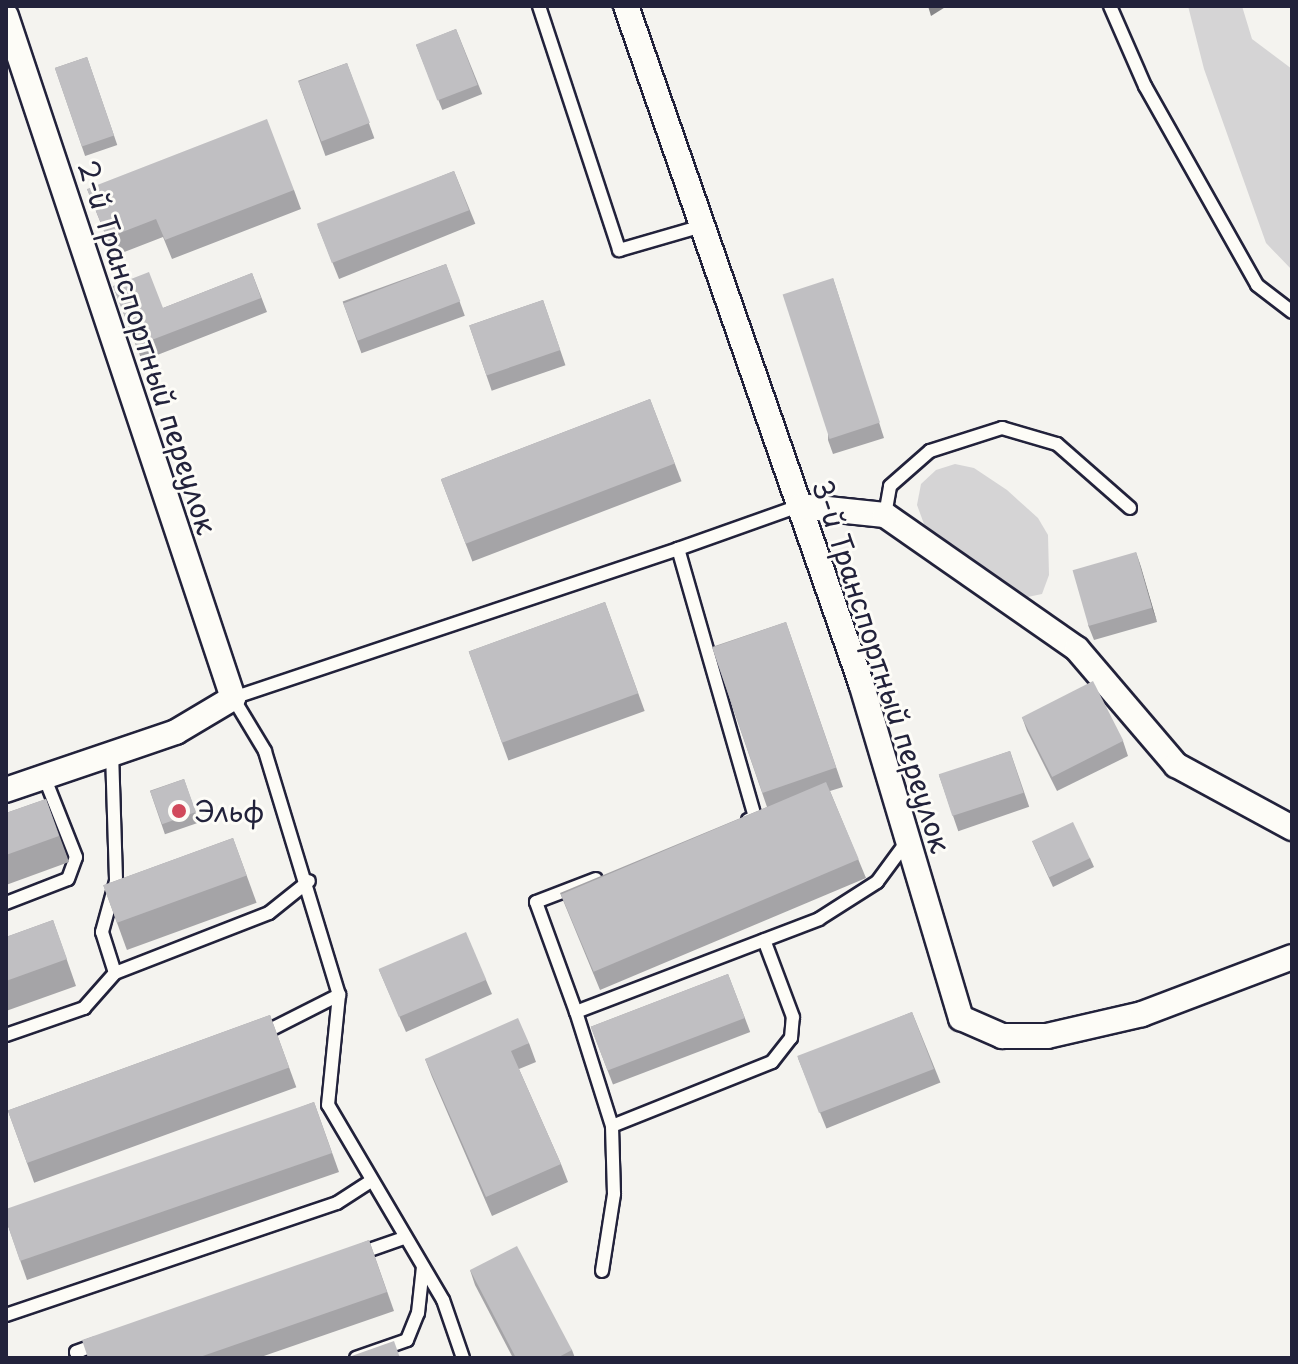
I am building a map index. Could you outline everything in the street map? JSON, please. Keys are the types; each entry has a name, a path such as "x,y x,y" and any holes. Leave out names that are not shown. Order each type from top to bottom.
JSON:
{"street":[{"name":"3-й Транспортный переулок","path":"626,6 861,683 961,1018 1002,1036 1047,1036 1142,1014 1292,957"},
{"name":"2-й Транспортный переулок","path":"6,16 233,698"},
{"path":"799,506 885,515 1077,649 1176,765 1292,828"},
{"path":"6,790 112,750 176,732 233,698"}],"lane":[{"path":"539,6 619,250 702,226"},
{"path":"1110,6 1145,86 1257,285 1292,312"},
{"path":"885,515 890,486 930,451 1002,428 1057,444 1130,508"},
{"path":"463,1358 443,1300 328,1105 339,995 309,881 265,751 233,698 799,506"},
{"path":"678,549 755,817 741,823"},
{"path":"112,750 116,881 102,932 115,973"},
{"path":"6,903 68,879 76,857 44,776"},
{"path":"576,1012 819,919 877,882 908,840"},
{"path":"602,1271 614,1194 612,1126 576,1012 536,902 609,874"},
{"path":"6,1035 84,1008 115,973 269,913 309,881"},
{"path":"612,1126 772,1062 791,1038 793,1017 764,940"},
{"path":"252,1038 339,995"},
{"path":"314,1110 328,1105"},
{"path":"6,1315 337,1203 371,1181"},
{"path":"344,1259 404,1238"},
{"path":"356,1358 407,1340 418,1313 423,1267"},
{"path":"78,1358 76,1352 105,1341"}],"shaded area":[{"path":"1188,6 1242,6 1252,39 1292,69 1292,270 1266,243 1204,69"},
{"path":"955,464 974,468 1007,490 1038,518 1048,535 1049,575 1042,594 1023,598 924,524 917,505 921,484 936,470"}],"building":[{"path":"456,29 478,85 437,100 416,44"},
{"path":"87,57 114,135 82,147 55,68"},
{"path":"347,63 370,123 321,141 298,82"},
{"path":"267,119 294,190 165,240 156,219 107,238 87,189"},
{"path":"454,171 469,210 332,263 317,224"},
{"path":"446,264 460,301 358,341 343,303"},
{"path":"149,272 163,308 252,273 261,298 136,346 113,286"},
{"path":"833,278 880,423 830,439 783,294"},
{"path":"543,300 560,350 487,376 469,325"},
{"path":"650,399 675,463 466,544 441,479"},
{"path":"1136,552 1152,608 1089,626 1073,570"},
{"path":"605,602 638,693 502,743 469,652"},
{"path":"786,622 836,768 762,793 712,647"},
{"path":"1093,681 1123,741 1052,777 1022,717"},
{"path":"1010,751 1024,793 952,816 939,774"},
{"path":"184,779 196,812 162,824 150,791"},
{"path":"826,782 859,859 594,972 561,895"},
{"path":"46,799 59,836 6,855 6,813"},
{"path":"1073,822 1090,858 1049,877 1032,841"},
{"path":"233,838 247,876 117,923 103,885"},
{"path":"53,920 67,959 6,981 6,937"},
{"path":"466,932 486,980 399,1017 379,969"},
{"path":"728,974 745,1018 608,1071 591,1027"},
{"path":"912,1012 934,1069 819,1113 797,1056"},
{"path":"270,1015 289,1068 27,1163 8,1110"},
{"path":"518,1018 529,1043 511,1051 561,1164 486,1197 425,1059"},
{"path":"314,1102 332,1153 20,1261 6,1220 6,1209"},
{"path":"369,1240 387,1292 197,1358 88,1358 82,1340"},
{"path":"517,1246 572,1350 557,1358 516,1358 470,1270"},
{"path":"394,1341 400,1358 346,1358"}],"place":[{"name":"Эльф","path":"179,811"}]}
